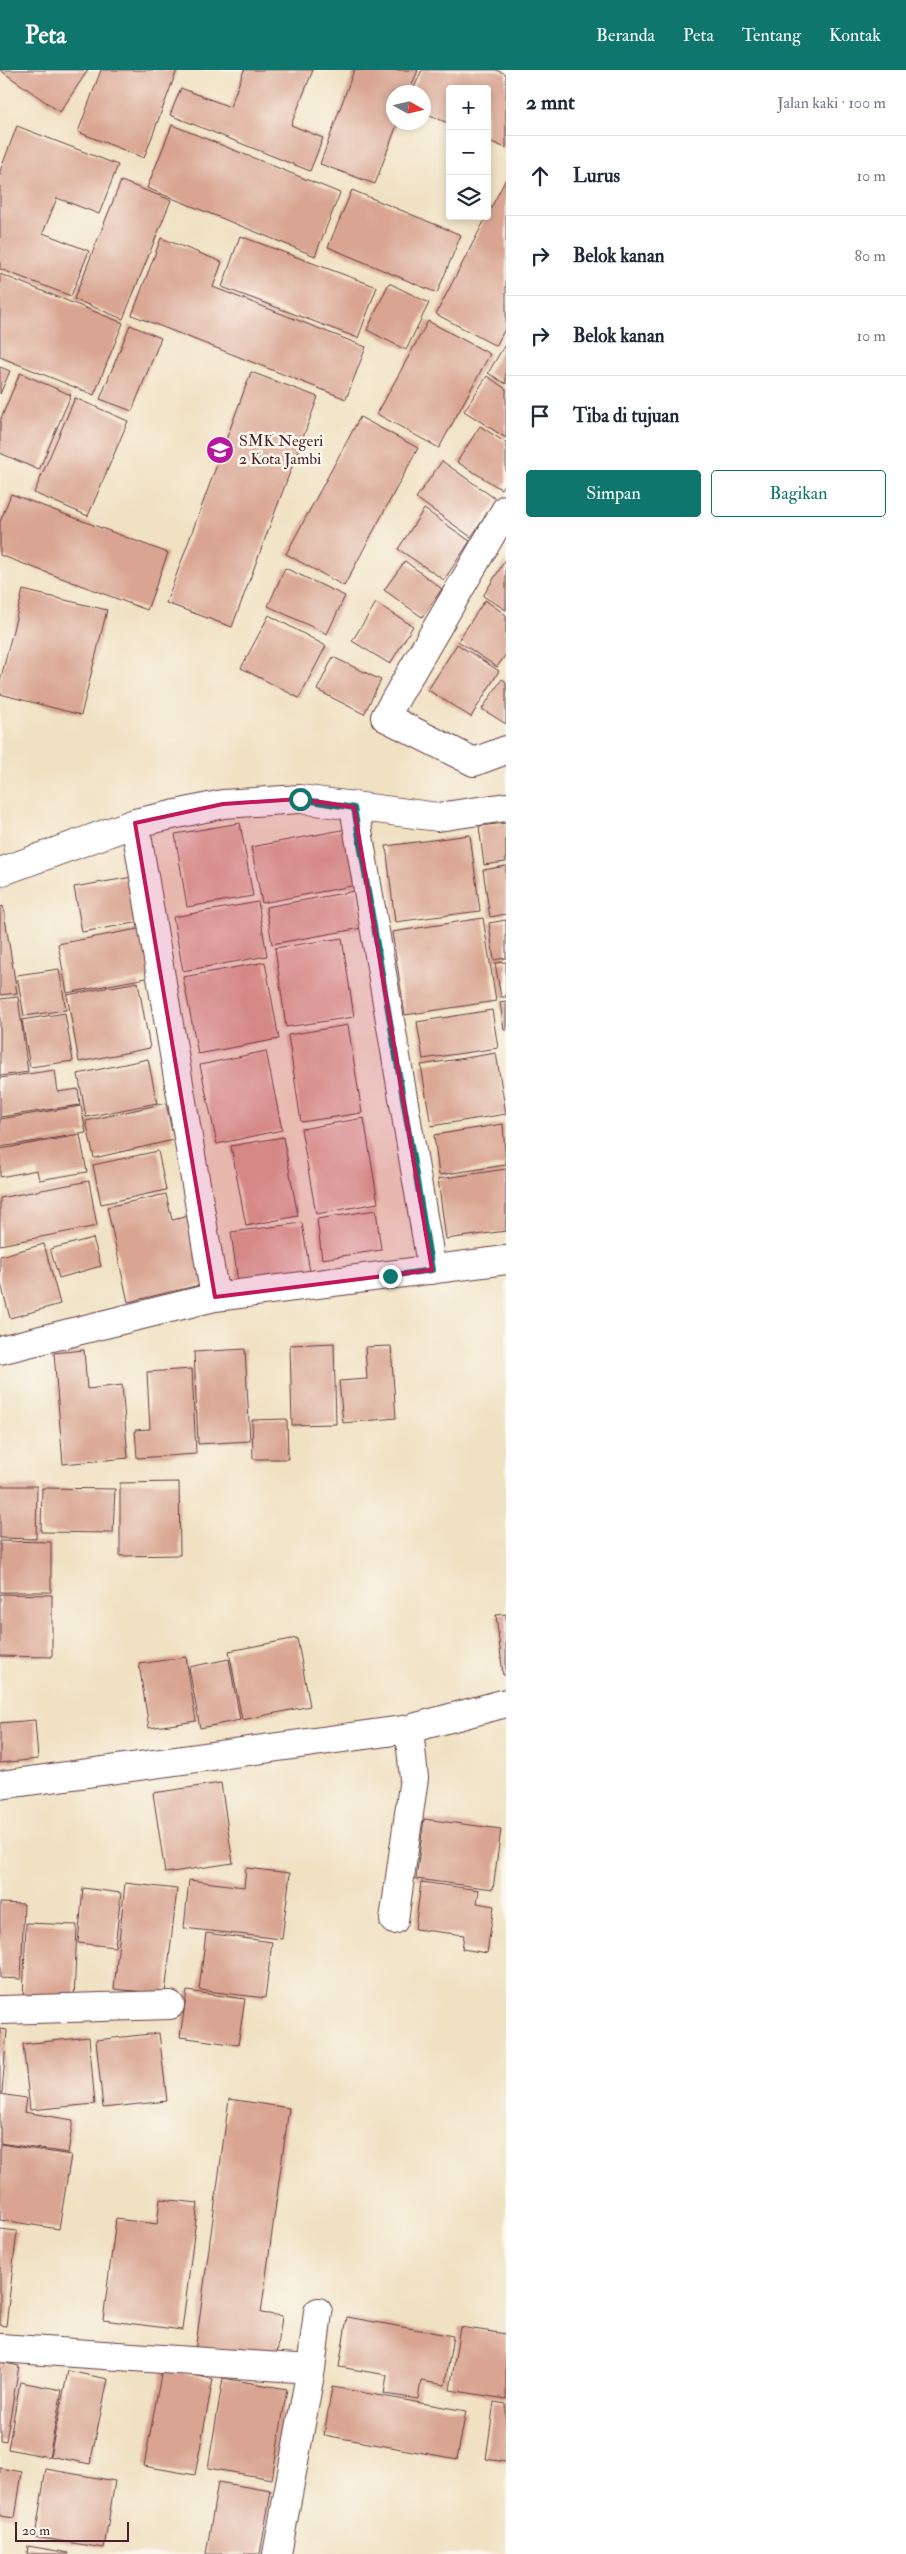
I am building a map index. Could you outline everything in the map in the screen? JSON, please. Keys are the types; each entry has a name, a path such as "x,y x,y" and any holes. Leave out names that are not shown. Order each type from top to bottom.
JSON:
{"street":[{"path":"506,509 385,717 474,762 506,750"},
{"path":"0,872 134,823 223,804 300,799 354,808 438,817 506,807"},
{"path":"354,808 432,1270"},
{"path":"134,823 215,1297"},
{"path":"0,1350 215,1297 506,1260"},
{"path":"0,1785 408,1729 506,1703"},
{"path":"394,1920 414,1778 408,1729"},
{"path":"0,2010 170,2005"},
{"path":"277,2554 311,2369 318,2312"},
{"path":"0,2348 311,2369"}],"highlighted area":[{"path":"300,799 354,807 432,1270 215,1297 135,823 223,804"}],"building":[{"path":"0,70 88,70 60,112"},
{"path":"101,70 177,70 144,158 78,132"},
{"path":"244,70 313,70 291,125 323,138 310,171 170,115 181,88 230,107"},
{"path":"354,70 418,70 412,85 386,85 386,130 395,130 375,184 320,164"},
{"path":"422,70 496,70 506,74 506,148 491,142 491,85 446,85 446,122 431,116 431,85 415,85"},
{"path":"172,125 340,193 315,256 147,188"},
{"path":"17,126 118,165 99,214 57,198 43,233 89,251 71,296 0,269 0,171"},
{"path":"506,179 506,327 496,346 436,314 485,220 491,220 491,208"},
{"path":"121,181 171,200 123,319 74,299"},
{"path":"352,190 461,235 437,293 328,247"},
{"path":"240,236 377,287 358,338 222,287"},
{"path":"161,238 222,262 213,287 366,347 346,399 132,315"},
{"path":"0,274 123,323 94,395 0,357"},
{"path":"389,283 429,303 406,350 367,330"},
{"path":"428,321 490,354 439,448 377,414"},
{"path":"130,325 161,338 132,411 100,399"},
{"path":"506,343 506,384 488,373"},
{"path":"0,367 10,371 0,394"},
{"path":"251,372 318,397 232,627 166,603"},
{"path":"20,373 71,395 39,470 0,453 0,421"},
{"path":"487,376 506,389 506,438 464,411"},
{"path":"75,398 128,421 88,516 34,493"},
{"path":"360,417 418,448 344,586 286,554"},
{"path":"480,426 506,443 506,481 501,489 457,462"},
{"path":"442,461 497,500 471,537 416,498"},
{"path":"11,494 168,553 147,610 0,555 0,522"},
{"path":"424,509 470,541 444,580 398,549"},
{"path":"506,559 506,610 483,596"},
{"path":"405,561 442,589 422,617 384,590"},
{"path":"285,568 345,596 327,634 268,606"},
{"path":"23,590 107,610 81,715 0,694 0,682"},
{"path":"485,600 506,615 506,654 497,667 458,641"},
{"path":"376,603 413,626 390,664 352,641"},
{"path":"269,615 326,646 299,698 241,668"},
{"path":"457,644 499,671 471,717 428,690"},
{"path":"333,657 381,680 364,714 317,690"},
{"path":"502,679 506,682 506,724 482,709"},
{"path":"240,823 253,896 187,907 175,834"},
{"path":"506,823 506,862 484,865 479,826"},
{"path":"347,829 357,885 262,903 251,847"},
{"path":"470,835 480,911 395,922 386,846"},
{"path":"506,866 506,914 490,917 483,870"},
{"path":"133,877 141,922 82,932 74,887"},
{"path":"355,891 362,928 272,944 266,907"},
{"path":"258,902 267,956 183,971 173,917"},
{"path":"3,906 17,993 0,995 0,907"},
{"path":"483,918 496,1001 405,1015 392,932"},
{"path":"506,920 506,958 494,960 489,923"},
{"path":"148,927 157,976 67,993 58,944"},
{"path":"342,938 354,1017 286,1027 275,948"},
{"path":"265,962 279,1039 198,1054 183,977"},
{"path":"506,962 506,997 501,997 495,963"},
{"path":"59,969 66,1010 24,1016 17,975"},
{"path":"138,982 150,1048 79,1062 67,995"},
{"path":"18,997 28,1072 0,1076 0,999"},
{"path":"506,1001 506,1030 504,1030 500,1002"},
{"path":"492,1010 498,1048 423,1059 417,1022"},
{"path":"65,1013 73,1061 30,1067 22,1020"},
{"path":"348,1025 362,1113 301,1122 288,1035"},
{"path":"266,1051 282,1130 217,1144 200,1065"},
{"path":"496,1053 506,1114 431,1126 421,1065"},
{"path":"148,1059 157,1103 86,1117 78,1074"},
{"path":"55,1070 58,1092 78,1089 80,1105 0,1117 0,1078"},
{"path":"166,1103 174,1140 94,1158 86,1121"},
{"path":"81,1106 86,1133 0,1147 0,1119"},
{"path":"364,1118 378,1203 316,1214 301,1129"},
{"path":"503,1124 506,1165 439,1175 434,1135"},
{"path":"80,1135 87,1172 39,1180 37,1170 0,1177 0,1149"},
{"path":"283,1137 298,1216 246,1226 231,1146"},
{"path":"158,1151 166,1190 101,1204 93,1165"},
{"path":"506,1169 506,1231 446,1239 438,1179"},
{"path":"89,1181 97,1226 0,1245 0,1198"},
{"path":"166,1194 172,1220 189,1216 204,1284 128,1302 107,1207"},
{"path":"376,1210 381,1250 322,1259 317,1219"},
{"path":"302,1223 310,1272 238,1283 231,1232"},
{"path":"93,1238 101,1266 59,1278 50,1249"},
{"path":"44,1244 60,1304 10,1318 0,1280 0,1256"},
{"path":"334,1343 336,1424 292,1425 290,1345"},
{"path":"391,1346 396,1418 343,1423 339,1381 367,1379 365,1347"},
{"path":"245,1349 250,1441 198,1444 194,1352"},
{"path":"84,1350 87,1389 122,1385 128,1458 63,1464 54,1353"},
{"path":"192,1369 196,1454 137,1458 135,1430 150,1429 147,1372"},
{"path":"287,1419 288,1459 253,1459 252,1420"},
{"path":"179,1482 180,1555 120,1556 120,1483"},
{"path":"0,1486 37,1486 36,1539 0,1538"},
{"path":"42,1488 115,1489 113,1533 41,1532"},
{"path":"0,1541 51,1542 51,1592 0,1592"},
{"path":"0,1594 52,1595 52,1657 0,1656"},
{"path":"506,1614 506,1675 503,1675 496,1615"},
{"path":"297,1638 310,1706 242,1720 229,1651"},
{"path":"186,1657 196,1721 149,1728 139,1664"},
{"path":"229,1659 240,1720 200,1728 189,1667"},
{"path":"35,1720 38,1759 0,1763 0,1723"},
{"path":"221,1783 233,1863 165,1873 153,1793"},
{"path":"424,1819 501,1829 493,1889 416,1879"},
{"path":"246,1868 290,1873 282,1939 184,1928 189,1880 244,1887"},
{"path":"421,1882 479,1890 477,1903 494,1906 487,1953 462,1949 464,1935 415,1929"},
{"path":"125,1883 177,1889 165,1994 114,1989"},
{"path":"83,1888 121,1893 115,1947 78,1943"},
{"path":"0,1903 24,1904 21,1979 0,1978"},
{"path":"26,1923 77,1925 74,2001 23,1999"},
{"path":"206,1933 272,1942 265,1998 199,1990"},
{"path":"187,1991 245,1999 238,2045 180,2037"},
{"path":"0,2029 7,2030 2,2093 0,2093"},
{"path":"159,2033 167,2101 103,2108 96,2040"},
{"path":"89,2037 95,2104 30,2110 23,2044"},
{"path":"0,2094 26,2098 24,2112 73,2120 68,2153 0,2143"},
{"path":"229,2099 289,2108 261,2313 282,2316 276,2363 195,2352"},
{"path":"0,2144 71,2155 59,2229 0,2220"},
{"path":"160,2199 198,2203 182,2330 103,2320 116,2219 157,2224"},
{"path":"0,2229 17,2231 6,2326 0,2325"},
{"path":"347,2317 453,2336 445,2385 421,2381 418,2399 384,2394 387,2375 339,2367"},
{"path":"460,2327 506,2334 506,2399 450,2390"},
{"path":"0,2362 19,2366 6,2441 0,2440"},
{"path":"162,2369 213,2379 195,2475 144,2466"},
{"path":"68,2371 108,2379 90,2464 50,2456"},
{"path":"223,2378 287,2389 272,2479 208,2468"},
{"path":"20,2382 62,2390 49,2457 8,2449"},
{"path":"332,2387 466,2411 457,2459 324,2435"},
{"path":"494,2402 506,2404 506,2462 486,2459"},
{"path":"0,2468 22,2472 15,2518 0,2516"},
{"path":"46,2469 115,2481 104,2548 35,2537"},
{"path":"218,2482 271,2491 260,2554 206,2554"},
{"path":"28,2546 69,2553 69,2554 27,2554"}],"place":[{"name":"SMK Negeri 2 Kota Jambi","path":"220,450"}],"route":[{"path":"300,799 354,808 432,1270 390,1276"}]}
